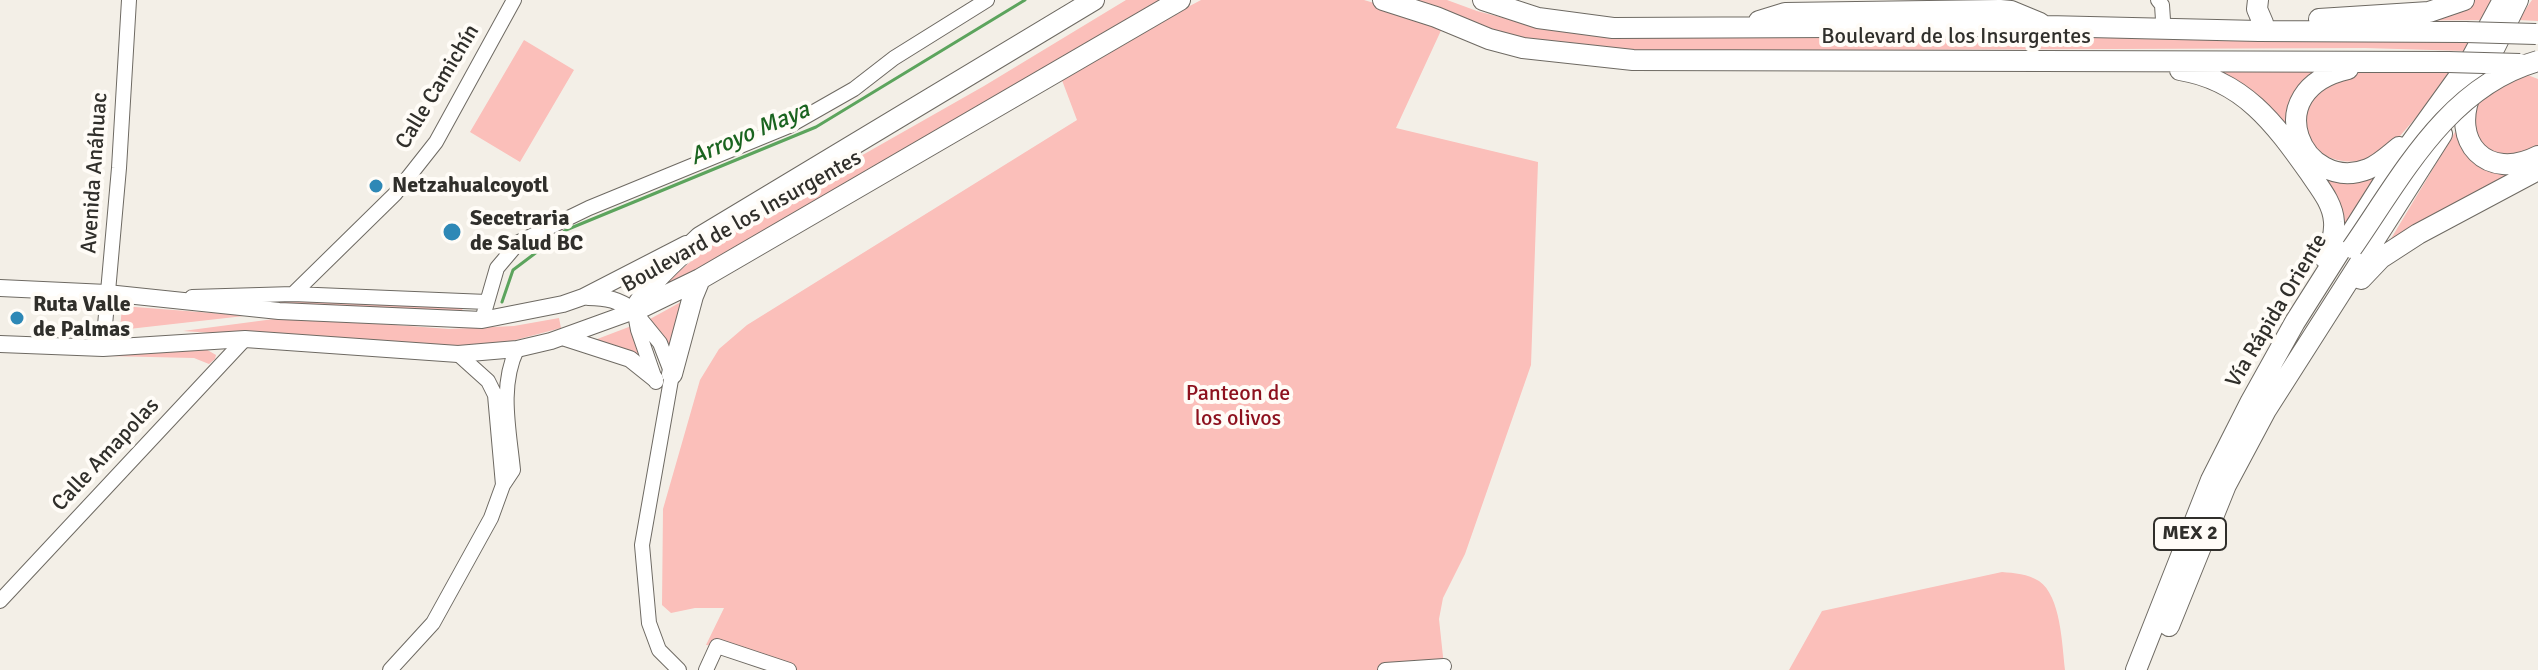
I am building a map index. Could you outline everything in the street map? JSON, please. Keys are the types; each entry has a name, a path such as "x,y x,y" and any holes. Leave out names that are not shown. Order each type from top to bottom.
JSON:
{"highway":[{"name":"Boulevard de los Insurgentes","path":"700,237 1094,0"},
{"name":"Boulevard de los Insurgentes","path":"634,311 700,279 1180,0"},
{"name":"Boulevard de los Insurgentes","path":"1383,0 1489,39 1523,48 1633,60 2448,62 2489,68 2535,67"},
{"path":"1483,0 1538,18 1613,28 1737,28 1785,13 2000,10 2053,26 2160,10 2263,23 2429,12 2464,0"},
{"path":"2258,0 2257,9 2263,23"},
{"name":"Vía Rápida Oriente","path":"2136,670 2211,480 2251,401 2295,322 2390,172 2470,61 2503,0"},
{"path":"2518,0 2489,68 2467,102 2465,132 2472,147 2486,159 2502,165 2521,164 2538,156"},
{"name":"Boulevard de los Insurgentes","path":"2053,26 2537,34"},
{"path":"2064,61 2183,70 2199,74 2244,97 2273,123 2327,198 2334,221 2331,246 2295,322"},
{"path":"2377,62 2330,73 2309,87 2301,98 2296,120 2298,137 2305,151 2329,168 2345,172 2360,171 2384,160 2423,125"},
{"path":"2251,401 2409,165 2450,114 2494,79 2518,67 2535,67"},
{"path":"2315,335 2489,68"},
{"path":"2315,335 2366,273 2392,250 2538,170"},
{"path":"634,311 659,276 700,237"},
{"path":"664,377 700,279"},
{"name":"MEX 2","path":"2151,670 2226,485 2266,410 2315,335"}],"main road":[{"name":"Boulevard de los Insurgentes","path":"0,288 107,293 279,311 482,320 583,297 700,237"},
{"path":"583,297 620,301 634,311"},
{"path":"563,304 570,314 570,323 556,339 630,359 664,377"},
{"name":"Boulevard de los Insurgentes","path":"0,344 103,348 245,339 458,354 517,349 556,339 634,311"}],"street":[{"name":"Avenida Anáhuac","path":"103,348 119,168 129,0"},
{"name":"Calle Camichín","path":"293,294 395,194 436,142 514,0"},
{"path":"482,320 497,268 519,242 589,208 789,126 854,89 894,58 987,0"},
{"path":"168,301 200,296 293,294 487,302"},
{"path":"634,311 660,343 664,377 665,405 642,545 649,623 659,650 679,670"},
{"name":"Calle Amapolas","path":"0,601 245,339"},
{"path":"390,670 433,623 491,518 503,485 513,470 506,399 508,373 517,349"},
{"path":"458,354 488,381 495,395 503,485"},
{"path":"706,670 717,646 789,670"},
{"path":"1385,670 1444,666"}],"green space":[{"path":"1126,0 1169,0 664,292 659,288 734,228 984,86"},
{"name":"Panteon de los olivos","path":"1201,0 1364,0 1444,24 1396,128 1538,162 1531,365 1465,554 1443,598 1439,619 1444,666 1385,670 789,670 706,645 724,608 695,608 671,613 662,605 663,509 700,380 719,349 747,325 1077,120 1060,75"},
{"path":"1398,0 1447,0 1538,27 1799,34 2476,37 2466,51 2365,48 1612,51 1533,44"},
{"path":"2474,0 2495,0 2485,20 2367,21 2449,14"},
{"path":"2532,0 2538,0 2538,21 2518,20"},
{"path":"524,40 574,70 520,162 470,132"},
{"path":"2321,69 2294,109 2316,164 2383,165 2339,238 2333,196 2212,72"},
{"path":"2350,71 2456,71 2387,151 2374,158 2345,161 2320,152 2311,142 2305,113 2310,95"},
{"path":"2525,74 2538,79 2538,151 2503,160 2473,140 2471,105"},
{"path":"2458,127 2463,145 2531,166 2389,242"},
{"path":"270,297 462,307 463,314 217,300"},
{"path":"690,297 672,353 650,319"},
{"path":"122,306 238,315 244,316 120,330"},
{"path":"289,317 449,329 514,326 559,318 561,328 489,347 344,342 183,331"},
{"path":"634,325 647,365 592,341"},
{"path":"204,348 216,355 209,364 194,358 106,356"},
{"path":"2002,572 2030,577 2046,588 2056,609 2065,670 1789,670 1822,611"}],"waterway":[{"name":"Arroyo Maya","path":"502,302 513,270 566,230 816,127 1025,0"}],"place":[{"name":"Netzahualcoyotl","path":"376,186"},
{"name":"Secetraria de Salud BC","path":"452,232"},
{"name":"Ruta Valle de Palmas","path":"17,318"}]}
